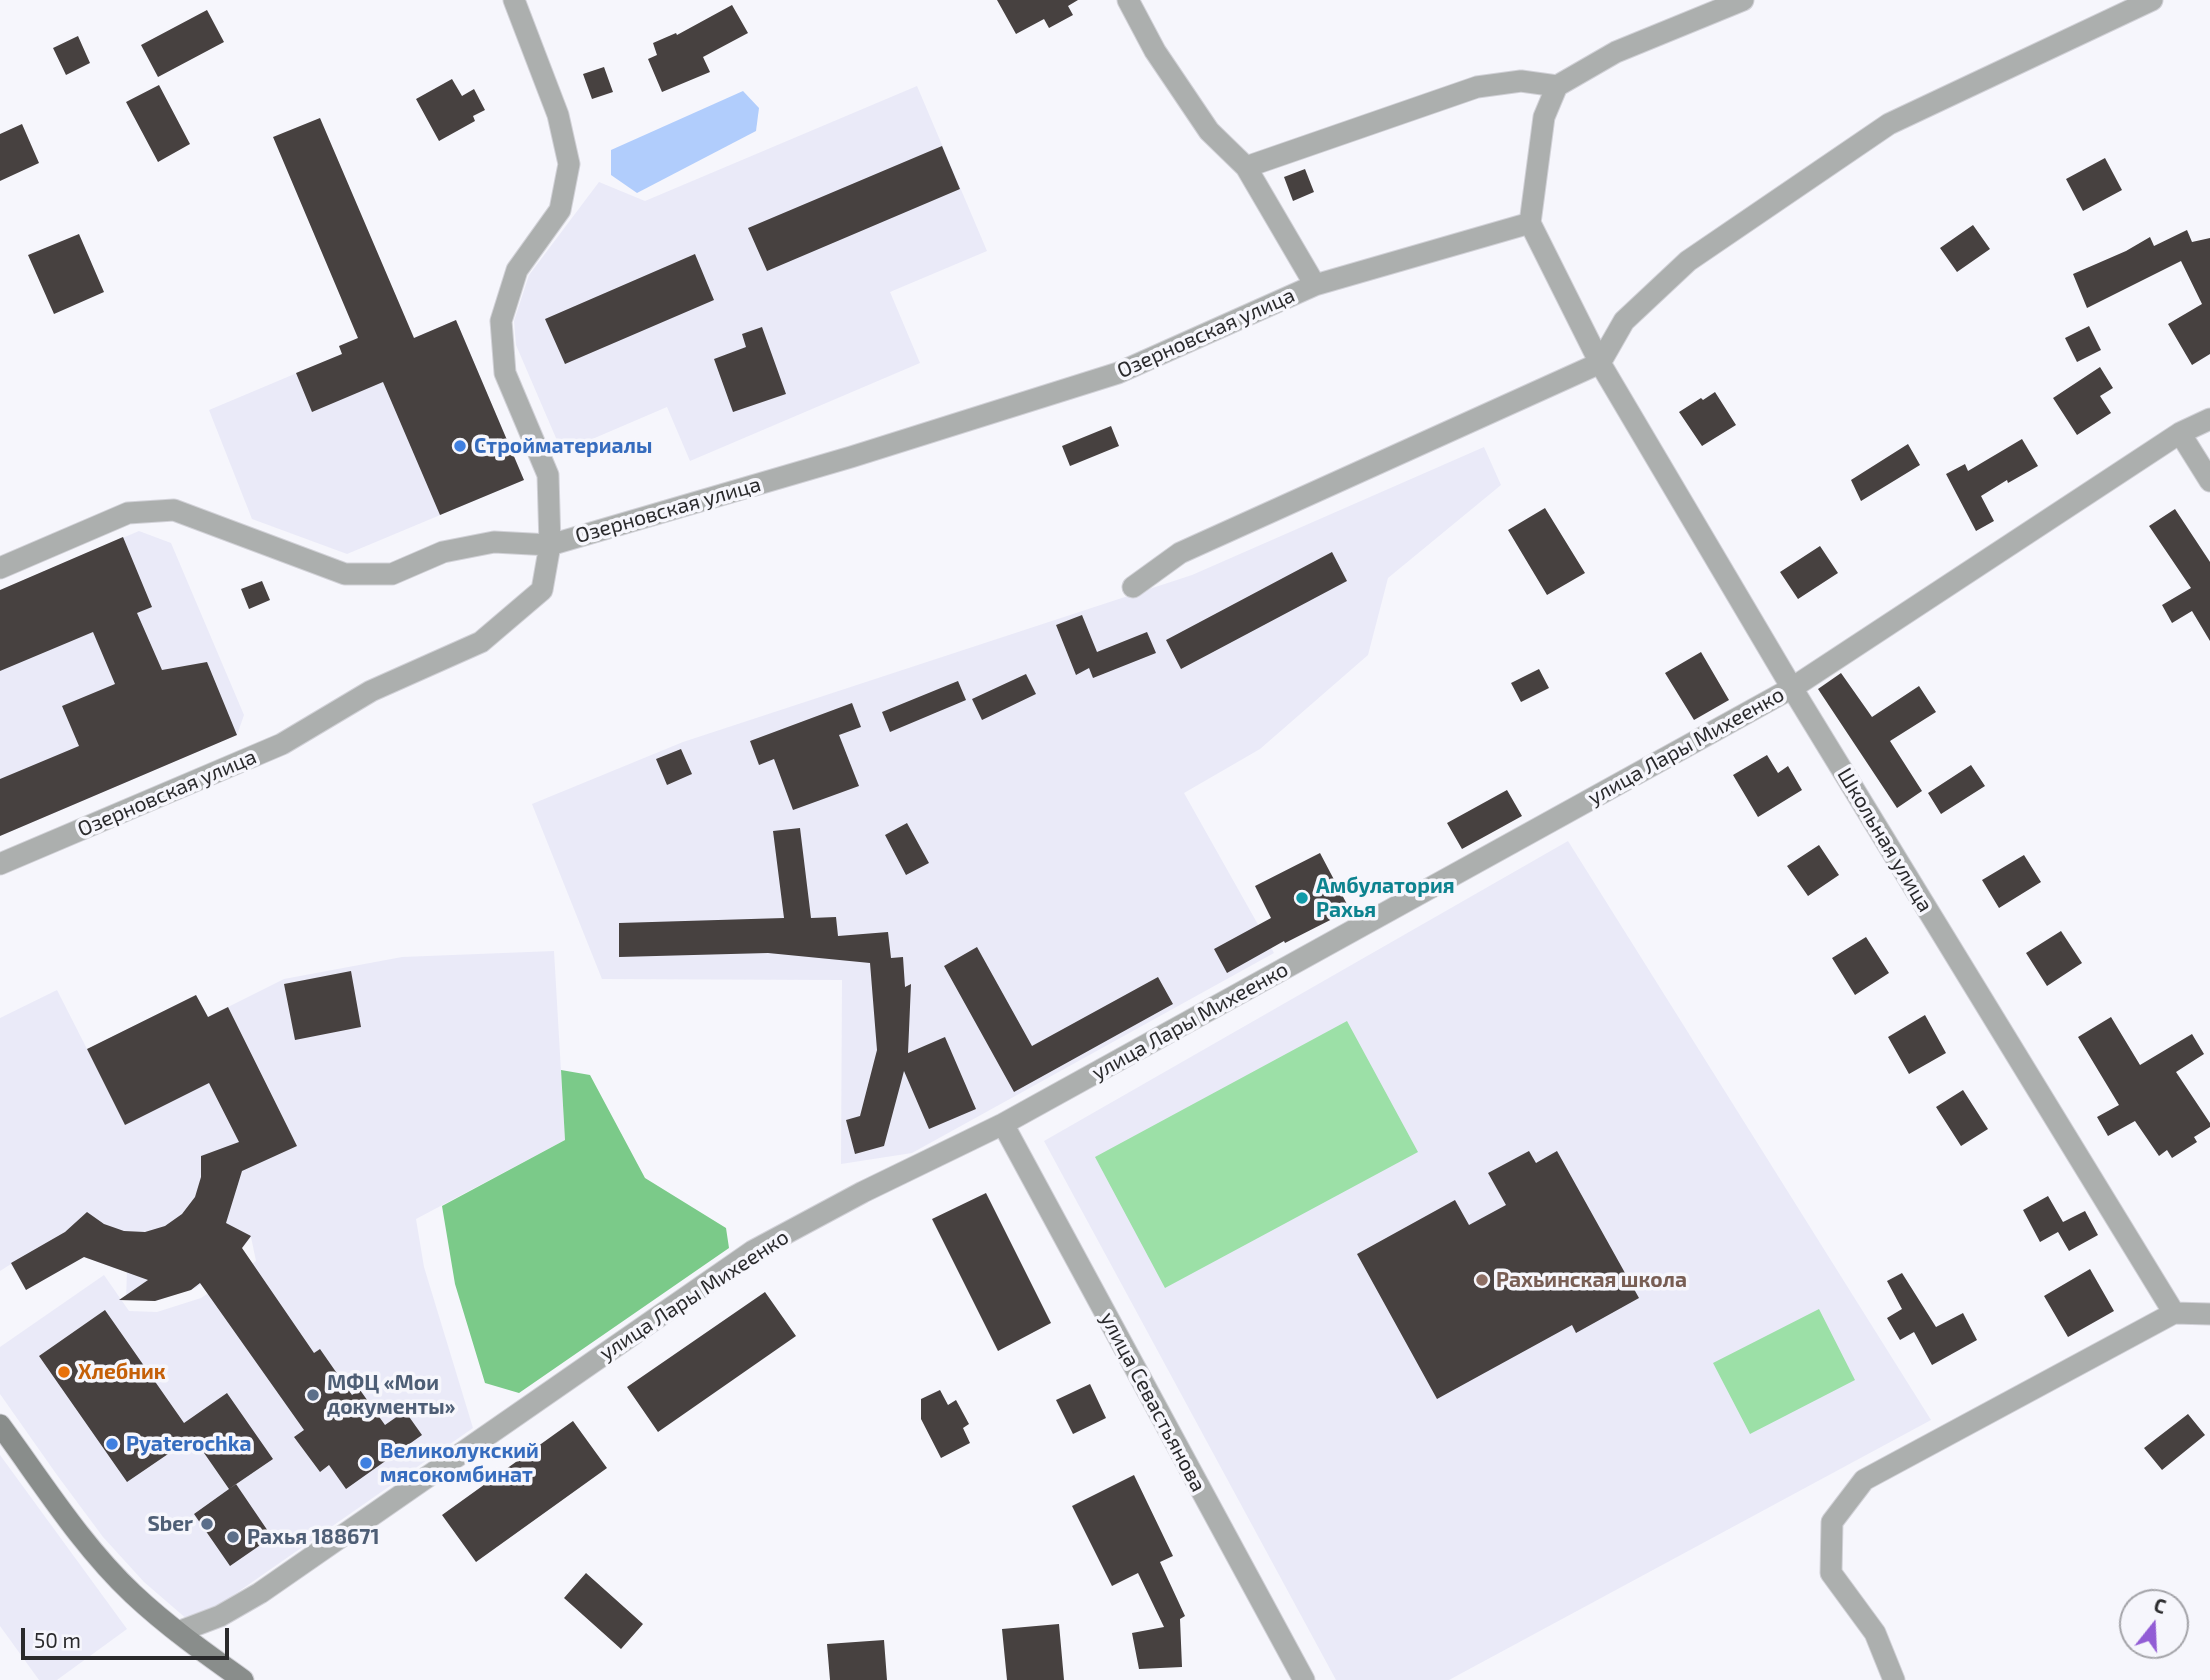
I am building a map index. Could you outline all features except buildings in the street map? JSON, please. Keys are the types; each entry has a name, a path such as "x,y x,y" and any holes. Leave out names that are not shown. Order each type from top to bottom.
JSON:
{"street":[{"path":"514,0 558,115 569,164 560,210 517,270 500,321 505,373 548,475 550,545"},
{"path":"1128,0 1155,51 1209,131 1246,167 1315,285"},
{"path":"1530,223 1544,117 1557,86 1616,52 1743,0"},
{"path":"1133,587 1180,553 1600,363 1625,321 1688,261 1889,124 2152,0"},
{"path":"1246,167 1477,87 1521,81 1557,86"},
{"name":"Озерновская улица","path":"0,568 128,513 174,510 345,574 391,574 443,552 494,542 550,545 851,457 1118,373 1315,285 1530,223"},
{"name":"Школьная улица","path":"1530,223 1600,363 1792,688 2174,1314"},
{"name":"улица Лары Михеенко","path":"178,1632 219,1616 260,1593 753,1251 863,1192 1003,1124 1792,688 2180,433 2210,419"},
{"path":"2180,433 2210,481"},
{"name":"Озерновская улица","path":"0,864 282,744 371,691 481,642 542,590 550,545"},
{"name":"улица Севастьянова","path":"1003,1124 1304,1680"},
{"path":"1894,1680 1875,1633 1831,1573 1832,1522 1864,1480 2174,1314 2210,1314"},
{"path":"0,1424 90,1546 132,1592 178,1632 243,1680"}],"shaded area":[{"path":"917,86 987,251 890,292 920,363 690,461 667,407 562,452 516,345 514,321 529,275 599,182 645,201"},
{"path":"402,319 411,339 456,320 524,480 347,554 252,519 209,410 342,354 339,346"},
{"path":"1484,447 1501,485 1388,578 1368,655 1260,749 1184,793 1274,953 912,1153 841,1164 842,980 602,979 532,804 683,742 1192,575"},
{"path":"139,531 171,543 244,715 237,735 0,836 0,590"},
{"name":"Рахьинская школа","path":"1568,841 1931,1420 1449,1680 1336,1680 1044,1141"},
{"path":"554,951 565,1140 416,1219 424,1267 473,1428 225,1601 188,1620 144,1582 103,1537 0,1394 0,1347 104,1275 129,1311 157,1312 201,1298 256,1261 251,1237 231,1263 196,1288 155,1301 126,1300 127,1270 84,1257 26,1290 11,1264 0,1271 0,1018 57,990 87,1049 196,995 208,1017 284,979 402,957"},
{"path":"0,1455 127,1629 57,1680 39,1680 0,1626"}],"green space":[{"path":"1347,1021 1418,1152 1165,1288 1095,1157"},
{"path":"561,1070 590,1075 645,1178 726,1228 729,1248 519,1393 485,1383 455,1284 442,1206 565,1140"},
{"path":"1819,1309 1855,1380 1750,1434 1713,1363"}],"water":[{"path":"743,91 759,108 756,131 637,193 611,175 611,150"}],"place":[{"name":"Стройматериалы","path":"460,446"},
{"name":"Амбулатория Рахья","path":"1302,898"},
{"name":"Рахьинская школа","path":"1482,1280"},
{"name":"Хлебник","path":"64,1372"},
{"name":"МФЦ «Мои документы»","path":"313,1395"},
{"name":"Pyaterochka","path":"112,1444"},
{"name":"Великолукский мясокомбинат","path":"366,1463"},
{"name":"Sber","path":"207,1524"},
{"name":"Рахья 188671","path":"233,1537"}]}
